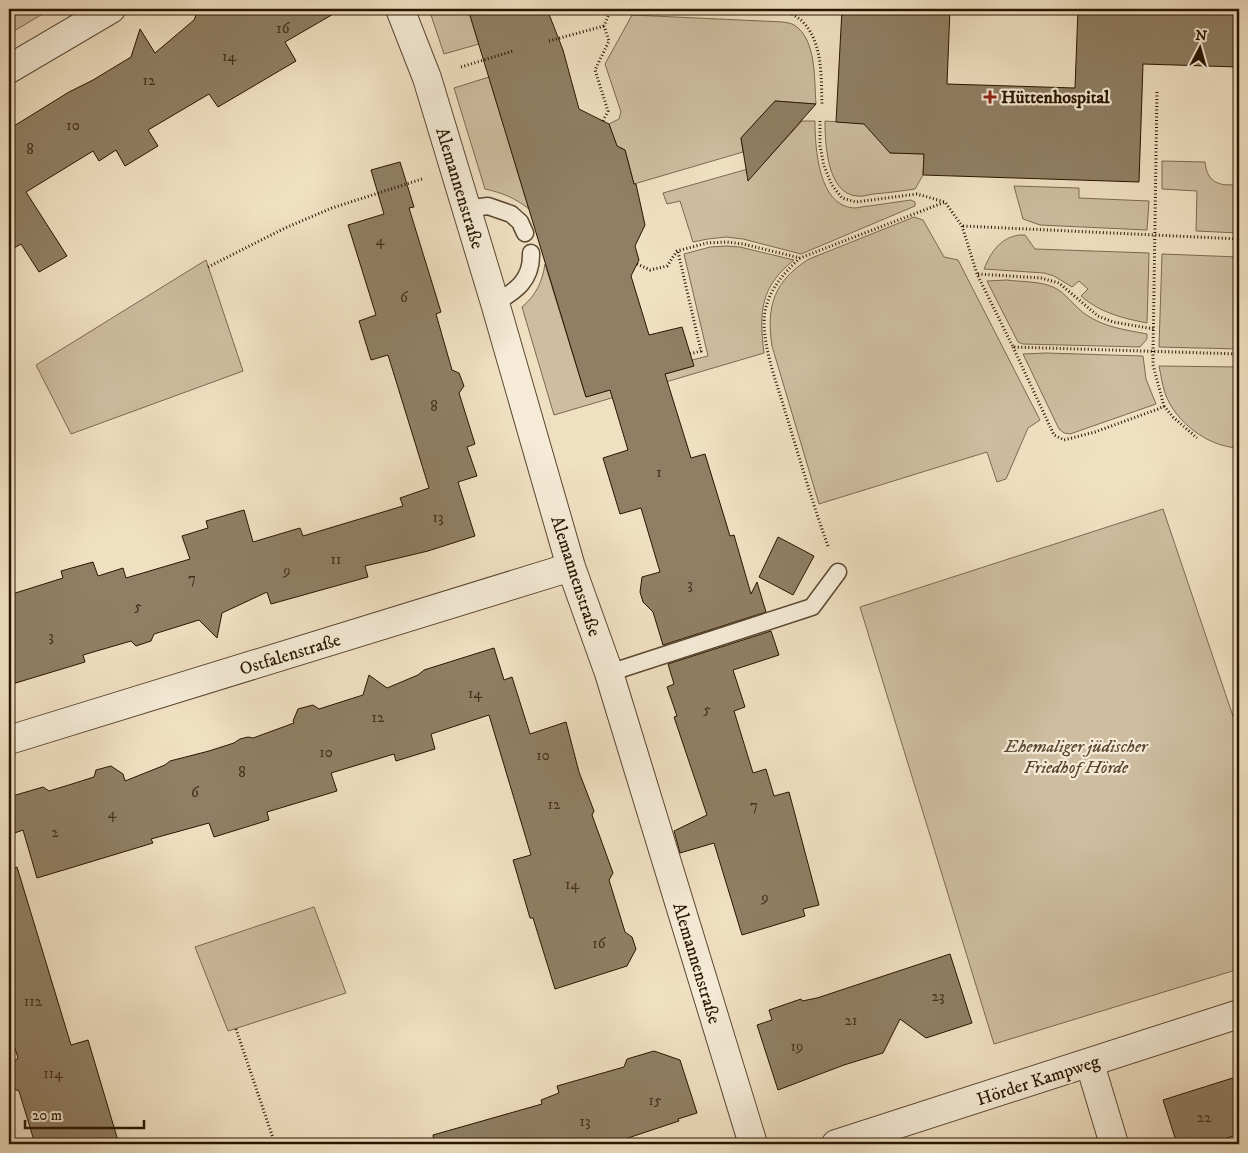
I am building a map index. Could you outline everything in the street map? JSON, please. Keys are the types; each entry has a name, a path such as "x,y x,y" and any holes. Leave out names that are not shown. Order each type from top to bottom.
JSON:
{"street":[{"path":"9,69 111,9"},
{"name":"Alemannenstraße","path":"400,9 427,78 495,303 571,567 609,673 753,1144"},
{"name":"Ostfalenstraße","path":"9,740 571,567"},
{"name":"Hörder Kampweg","path":"836,1144 1090,1064 1239,1014"},
{"path":"1090,1064 1114,1144"}],"lane":[{"path":"466,208 488,206 511,214 520,222 525,233"},
{"path":"495,303 512,293 526,279 531,265 531,253"},
{"path":"609,673 812,607 838,572"}],"path":[{"path":"603,120 608,111 595,70 609,41 604,26 611,9"},
{"path":"783,9 802,21 816,41 822,104"},
{"path":"549,41 604,26"},
{"path":"427,78 513,51"},
{"path":"1157,90 1153,364 1164,406 1173,417 1197,438"},
{"path":"820,121 820,146 824,166 832,185 842,198 856,202 917,194 945,202 962,226 977,274 1054,435 1064,440 1095,432 1164,406"},
{"path":"208,267 285,228 332,208 454,169"},
{"path":"838,572 806,480 766,342 764,325 766,310 774,287 800,258 945,202"},
{"path":"962,226 1239,239"},
{"path":"637,264 650,270 667,266 678,251 707,243 727,242 744,244 800,258"},
{"path":"678,251 701,351 690,354"},
{"path":"977,274 1041,278 1059,284 1098,316 1114,322 1154,329"},
{"path":"1013,347 1239,354"},
{"path":"236,1029 275,1144"}],"green space":[{"path":"9,9 51,9 9,34"},
{"path":"429,9 468,9 479,44 444,54"},
{"path":"632,15 793,24 801,31 811,50 816,104 775,101 741,138 743,152 634,184 625,150 617,146 609,124 619,119 621,112 605,64"},
{"path":"489,77 529,209 508,196 485,189 454,88"},
{"path":"802,121 815,121 816,145 821,174 833,197 842,205 856,208 911,200 915,202 915,206 801,254 743,239 726,237 693,242 680,201 667,204 663,193 762,165"},
{"path":"825,121 871,124 890,153 924,154 923,175 915,189 857,196 847,193 839,187 827,154"},
{"path":"1162,161 1205,162 1208,175 1216,182 1226,185 1239,184 1239,233 1196,231 1197,191 1162,189"},
{"path":"1014,186 1079,188 1079,198 1149,201 1147,230 1040,225 1023,219"},
{"path":"914,217 923,220 944,257 958,260 1040,420 1028,428 1006,479 997,482 987,452 819,504 772,346 770,319 775,296 788,276 809,259"},
{"path":"1025,235 1035,249 1149,253 1147,323 1120,317 1096,307 1081,296 1088,289 1079,281 1072,287 1054,276 1044,273 984,269 990,257 1001,243 1006,239"},
{"path":"710,247 740,247 794,260 774,280 764,301 762,338 764,353 554,415 522,307 538,288 545,264 586,397 693,366 692,360 708,356 684,254"},
{"path":"1162,254 1239,257 1239,349 1159,347"},
{"path":"206,260 243,371 71,434 36,365"},
{"path":"1007,280 1053,287 1062,292 1081,311 1099,322 1147,334 1147,339 1140,347 1023,344 1018,342 987,281"},
{"path":"1023,354 1143,356 1146,379 1156,404 1070,434 1064,433 1059,429"},
{"path":"1159,366 1239,367 1239,448 1227,447 1205,438 1194,431 1176,414 1164,390"},
{"name":"Ehemaliger jüdischer Friedhof Hörde","path":"1163,509 1239,734 1239,969 994,1044 860,607"},
{"path":"314,907 346,993 228,1031 195,947"}],"building":[{"path":"206,9 342,9 285,42 296,61 218,107 209,94 148,130 158,146 125,166 116,150 99,161 93,151 26,192 67,256 39,272 21,244 9,251 9,129 131,57 140,29 155,53 194,20 196,15"},
{"path":"468,9 547,9 563,50 579,109 609,124 617,146 625,150 634,184 636,184 645,225 635,246 639,260 631,276 649,335 682,327 694,366 665,374 691,458 705,454 730,536 734,535 751,594 757,582 766,612 663,645 653,612 643,602 640,592 642,577 660,572 641,508 620,514 603,458 628,450 610,390 586,397"},
{"name":"Hüttenhospital","path":"842,9 950,9 947,84 1075,88 1078,9 1239,9 1239,67 1143,64 1139,182 923,175 924,154 890,153 864,124 836,122"},
{"path":"775,101 816,104 748,181 741,138"},
{"path":"400,162 414,207 409,208 441,312 436,314 452,370 459,373 464,386 459,393 475,444 467,447 477,476 458,482 475,536 428,551 365,566 368,577 271,604 267,592 222,613 217,638 199,620 154,634 151,641 136,646 131,641 83,655 85,662 9,685 9,595 63,578 61,571 93,562 98,576 123,568 126,578 190,559 182,536 208,528 206,521 244,510 253,542 300,528 303,536 403,506 400,498 429,488 388,355 371,360 359,321 376,315 348,225 384,214 371,170"},
{"path":"778,537 814,556 793,595 759,577"},
{"path":"771,631 779,655 733,670 745,707 734,711 753,773 766,769 774,796 789,792 819,905 803,909 805,916 742,935 714,843 680,853 674,831 707,815 674,717 677,716 667,687 674,684 668,664"},
{"path":"494,648 504,680 512,677 530,734 566,722 579,772 594,811 592,815 613,873 609,880 625,932 632,937 636,949 627,966 555,989 533,918 530,918 513,860 531,855 489,715 431,734 435,749 396,761 394,754 331,773 337,791 267,812 269,820 214,837 209,823 151,839 153,843 37,878 23,830 9,835 9,797 43,787 49,791 94,777 96,770 111,766 123,774 125,781 165,765 170,761 209,751 234,743 240,739 253,738 294,723 293,721 298,709 313,705 319,709 363,695 369,675 387,688 418,675 424,670"},
{"path":"17,867 71,1045 88,1040 119,1144 35,1144 19,1091 9,1087 9,1066 18,1058 9,1028 9,869"},
{"path":"950,954 972,1023 926,1038 900,1019 883,1053 844,1065 778,1090 757,1025 772,1020 769,1010 801,999 802,1001 817,998"},
{"path":"654,1051 680,1060 697,1113 614,1144 434,1144 433,1135 542,1104 541,1100 559,1093 557,1086 624,1067 627,1059"},
{"path":"1239,1076 1239,1134 1208,1144 1177,1144 1163,1100"}],"place":[{"name":"Hüttenhospital","path":"990,97"}]}
